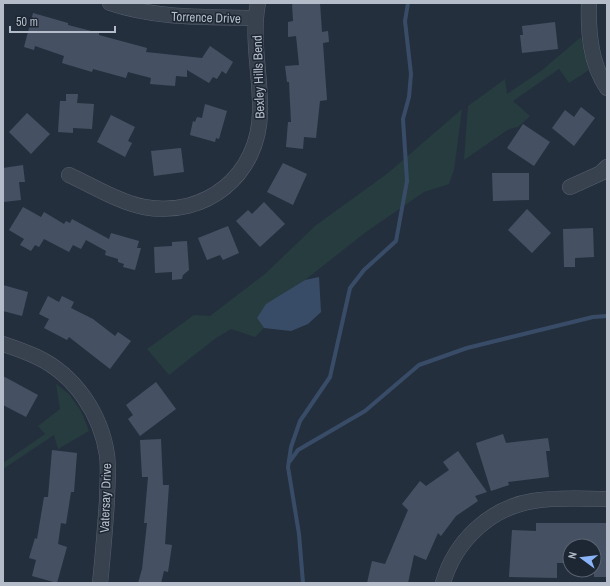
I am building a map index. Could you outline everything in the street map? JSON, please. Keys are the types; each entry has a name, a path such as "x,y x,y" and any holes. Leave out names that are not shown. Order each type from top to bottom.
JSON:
{"street":[{"name":"Torrence Drive","path":"110,3 140,11 175,16 255,18"},
{"name":"Bexley Hills Bend","path":"69,175 127,202 143,207 156,208 182,207 197,203 211,198 226,187 247,163 256,143 259,128 260,111 255,18 258,3"},
{"path":"589,3 588,16 593,56 607,88"},
{"path":"570,187 601,173 607,167"},
{"name":"Vatersay Drive","path":"3,344 38,357 64,375 75,385 95,415 102,434 107,455 108,475 100,583"},
{"path":"443,583 455,553 465,539 477,528 501,512 518,504 535,500 607,499"}],"green space":[{"path":"581,37 589,70 569,83 559,69 513,101 530,116 518,127 509,129 464,160 468,106 505,79 507,94 541,71"},
{"path":"462,109 454,170 449,184 424,192 366,232 290,290 257,318 264,328 255,337 231,329 216,338 169,375 147,349 194,315 210,316 266,273 315,226 388,173"},
{"path":"56,384 69,394 81,411 89,431 58,449 54,435 3,469 3,463 45,434 38,426 60,409"}],"water":[{"path":"319,277 321,312 308,324 291,331 264,328 257,318 266,304 305,280"}],"building":[{"path":"292,3 320,3 322,32 328,31 329,42 323,43 327,100 320,101 316,138 304,137 303,149 286,147 288,122 291,122 289,82 287,82 285,66 299,65 296,36 288,37 288,22 293,21"},
{"path":"33,13 68,23 68,25 99,33 99,35 147,48 146,52 202,58 210,46 233,62 226,74 222,71 217,79 213,77 209,83 187,70 187,77 176,76 175,86 150,84 151,78 128,72 126,78 93,69 92,72 62,63 64,56 35,46 34,50 24,47"},
{"path":"555,22 558,49 522,53 520,35 523,35 522,26"},
{"path":"66,94 78,94 77,103 94,104 92,129 73,128 73,133 58,132 60,101 66,101"},
{"path":"205,104 227,111 219,139 216,138 215,142 190,135 193,121 195,122 197,117 202,118"},
{"path":"581,107 595,118 574,146 552,128 565,110 574,117"},
{"path":"27,113 50,134 31,154 9,132"},
{"path":"111,115 135,127 128,141 132,143 125,157 97,142"},
{"path":"523,124 550,142 534,166 507,148"},
{"path":"181,148 184,172 154,176 151,151"},
{"path":"283,163 307,174 293,205 267,192"},
{"path":"23,165 25,182 19,182 21,200 3,202 3,168"},
{"path":"492,173 529,173 529,200 493,201"},
{"path":"264,202 285,224 260,247 236,221 248,210 252,214"},
{"path":"23,207 41,217 44,212 64,224 66,221 70,223 72,219 109,239 111,233 139,241 137,248 141,248 135,270 123,267 124,264 118,262 118,259 105,255 106,251 86,240 81,249 73,245 69,252 44,239 39,247 35,245 31,251 20,245 24,239 9,230"},
{"path":"527,209 551,233 532,253 508,230"},
{"path":"228,226 239,253 223,260 220,255 207,260 198,238"},
{"path":"593,228 594,257 575,258 575,267 564,267 563,229"},
{"path":"187,241 189,270 183,275 182,279 172,280 172,272 155,273 154,247 172,246 172,242"},
{"path":"3,285 28,292 22,316 3,311"},
{"path":"48,296 59,302 62,296 74,302 71,308 93,319 115,336 118,332 131,341 110,369 69,337 67,340 44,328 49,319 39,314"},
{"path":"3,376 38,395 26,417 3,405"},
{"path":"156,382 176,409 140,436 128,419 133,415 126,405"},
{"path":"503,434 506,443 548,438 550,451 546,451 549,477 508,482 509,485 491,491 476,443"},
{"path":"161,439 163,485 169,485 165,544 172,545 168,572 164,571 161,583 138,583 142,569 147,523 144,523 148,477 142,477 140,440"},
{"path":"52,450 77,453 74,492 71,492 66,524 61,523 58,544 67,547 57,583 32,576 36,560 29,558 35,538 37,539 44,497 48,497"},
{"path":"458,451 487,492 475,496 478,501 456,516 441,536 438,533 426,560 414,555 408,583 367,583 372,561 385,564 408,510 402,504 420,481 426,486 449,470 443,462"},
{"path":"536,523 607,523 607,577 602,577 602,538 562,538 562,563 557,563 557,578 509,577 512,530 536,531"}],"waterway":[{"path":"303,583 299,534 288,467 291,447 300,421 330,377 350,288 364,270 396,241 407,181 403,119 409,97 411,74 405,21 408,3"},
{"path":"290,461 298,450 365,411 419,365 467,348 593,317 607,316"}]}
